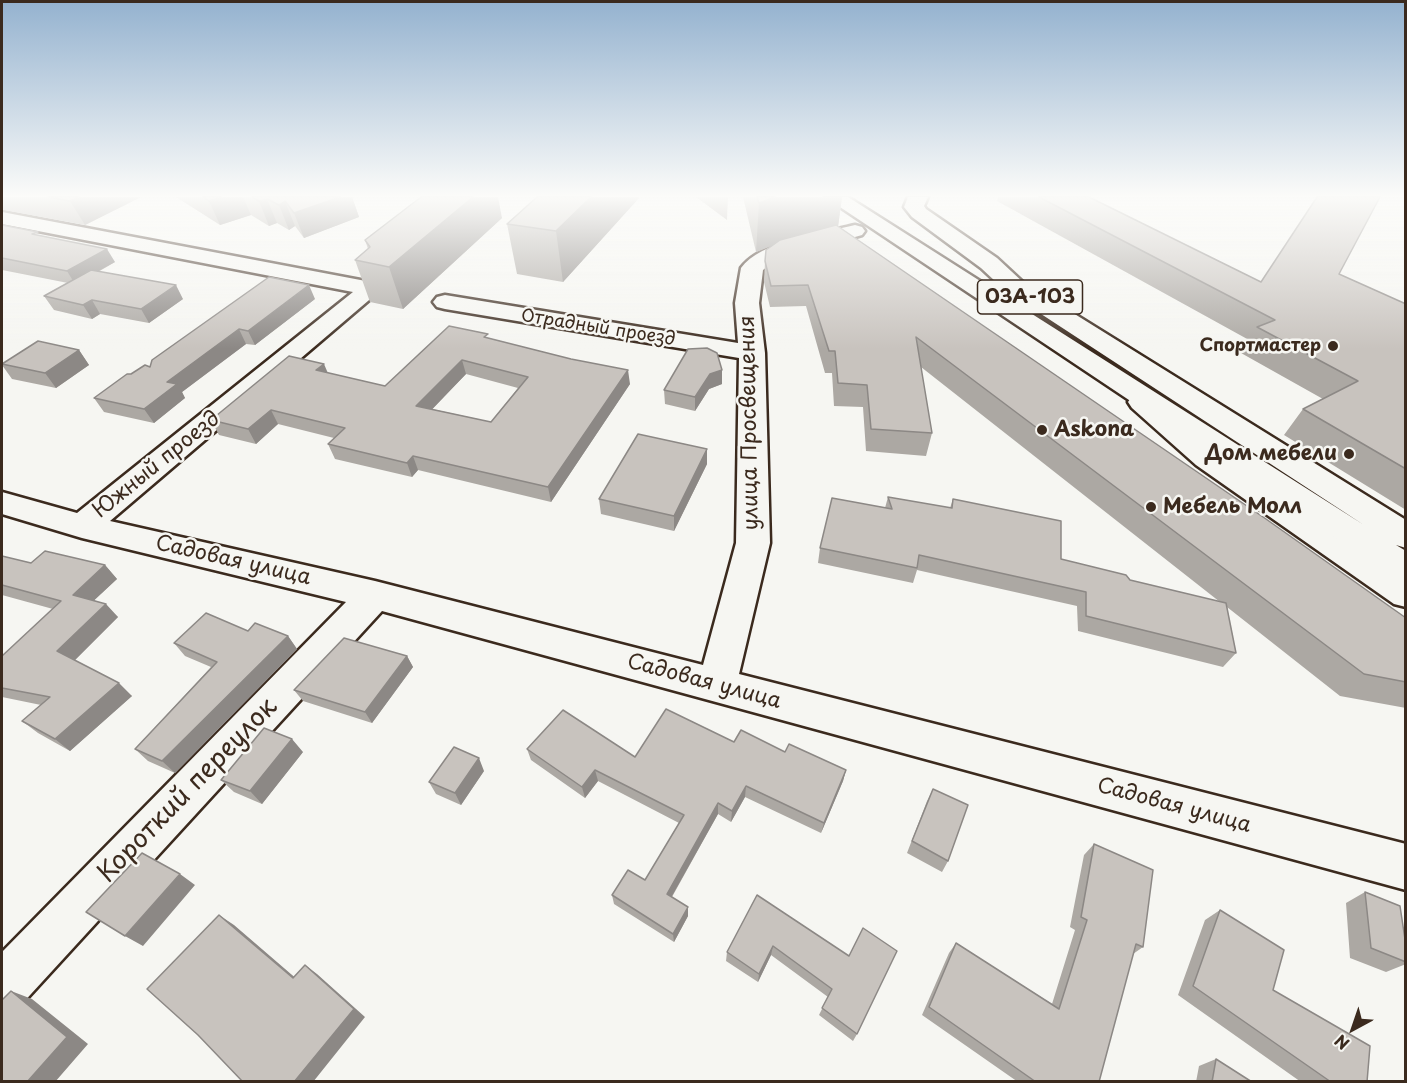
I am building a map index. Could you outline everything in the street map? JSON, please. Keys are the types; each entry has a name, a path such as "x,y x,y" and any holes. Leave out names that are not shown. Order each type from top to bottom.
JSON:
{"street":[{"name":"Южный проезд","path":"82,526 371,290 153,248"},
{"name":"улица Просвещения","path":"717,685 753,543 752,353 747,303 752,268 769,254 793,248"},
{"name":"03А-103","path":"913,248 1406,568"},
{"name":"03А-103","path":"950,248 1406,536"},
{"path":"967,248 989,263 1017,289"},
{"name":"Отрадный проезд","path":"445,302 752,353"},
{"path":"1113,377 1206,458 1406,594"},
{"name":"Садовая улица","path":"2,503 82,526 375,595 1406,867"},
{"name":"Короткий переулок","path":"2,988 375,595"}],"building":[{"path":"2,248 107,249 67,271 2,258"},
{"path":"369,248 412,248 389,267 355,260"},
{"path":"769,248 869,248 1266,519 1406,618 1406,682 1364,674 916,337 932,433 871,429 867,385 838,383 835,351 829,351 808,285 771,286 765,261 766,250"},
{"path":"1136,248 1191,248 1261,282 1284,248 1353,248 1339,274 1406,304 1406,469 1303,409 1358,381 1257,327 1275,320"},
{"path":"91,270 176,285 141,309 92,300 83,305 44,296"},
{"path":"269,277 309,285 248,331 239,329 167,382 177,384 144,409 94,398 127,374 145,365 150,367 152,360"},
{"path":"449,326 488,334 484,337 571,359 628,370 548,487 413,456 407,463 328,444 345,428 271,410 248,429 211,420 289,356 324,364 316,370 385,386","holes":["462,360 528,377 491,422 416,406"]},
{"path":"38,341 79,350 45,373 2,364"},
{"path":"707,348 717,353 722,370 710,374 695,397 664,390 688,349"},
{"path":"638,434 707,449 674,516 599,499"},
{"path":"888,497 952,508 953,499 1061,521 1061,559 1126,575 1130,580 1226,603 1236,653 1086,616 1086,592 919,555 917,568 820,548 832,498 892,509"},
{"path":"45,551 105,565 73,595 106,604 57,651 119,683 55,739 22,721 50,697 2,688 2,656 61,601 2,585 2,556 31,563"},
{"path":"206,613 248,631 255,623 288,636 162,761 135,749 217,662 174,643"},
{"path":"344,638 407,656 365,712 294,690"},
{"path":"666,709 734,742 741,730 785,752 789,744 846,770 824,823 746,786 732,811 718,803 667,894 688,907 673,934 612,895 628,870 645,880 684,815 595,770 582,787 527,749 563,710 635,757"},
{"path":"264,728 292,739 250,791 221,780"},
{"path":"454,747 479,758 455,793 429,782"},
{"path":"933,789 968,805 948,861 912,841"},
{"path":"1094,844 1153,870 1143,947 1136,944 1099,1082 1036,1082 929,1007 956,943 1059,1009 1087,920 1081,917"},
{"path":"142,853 180,874 125,936 86,912"},
{"path":"1365,892 1400,906 1406,962 1371,948"},
{"path":"757,895 849,956 863,928 897,951 857,1034 822,1008 832,989 773,946 759,974 727,952"},
{"path":"1220,910 1284,950 1273,990 1370,1046 1367,1082 1331,1082 1193,986"},
{"path":"219,915 293,978 305,965 354,1009 294,1082 243,1082 198,1035 147,989"},
{"path":"11,991 67,1037 27,1082 2,1082 2,1000"},
{"path":"1216,1059 1252,1082 1212,1082"}],"place":[{"name":"Спортмастер","path":"1333,346"},
{"name":"Askona","path":"1042,430"},
{"name":"Дом мебели","path":"1349,454"},
{"name":"Мебель Молл","path":"1151,507"}]}
